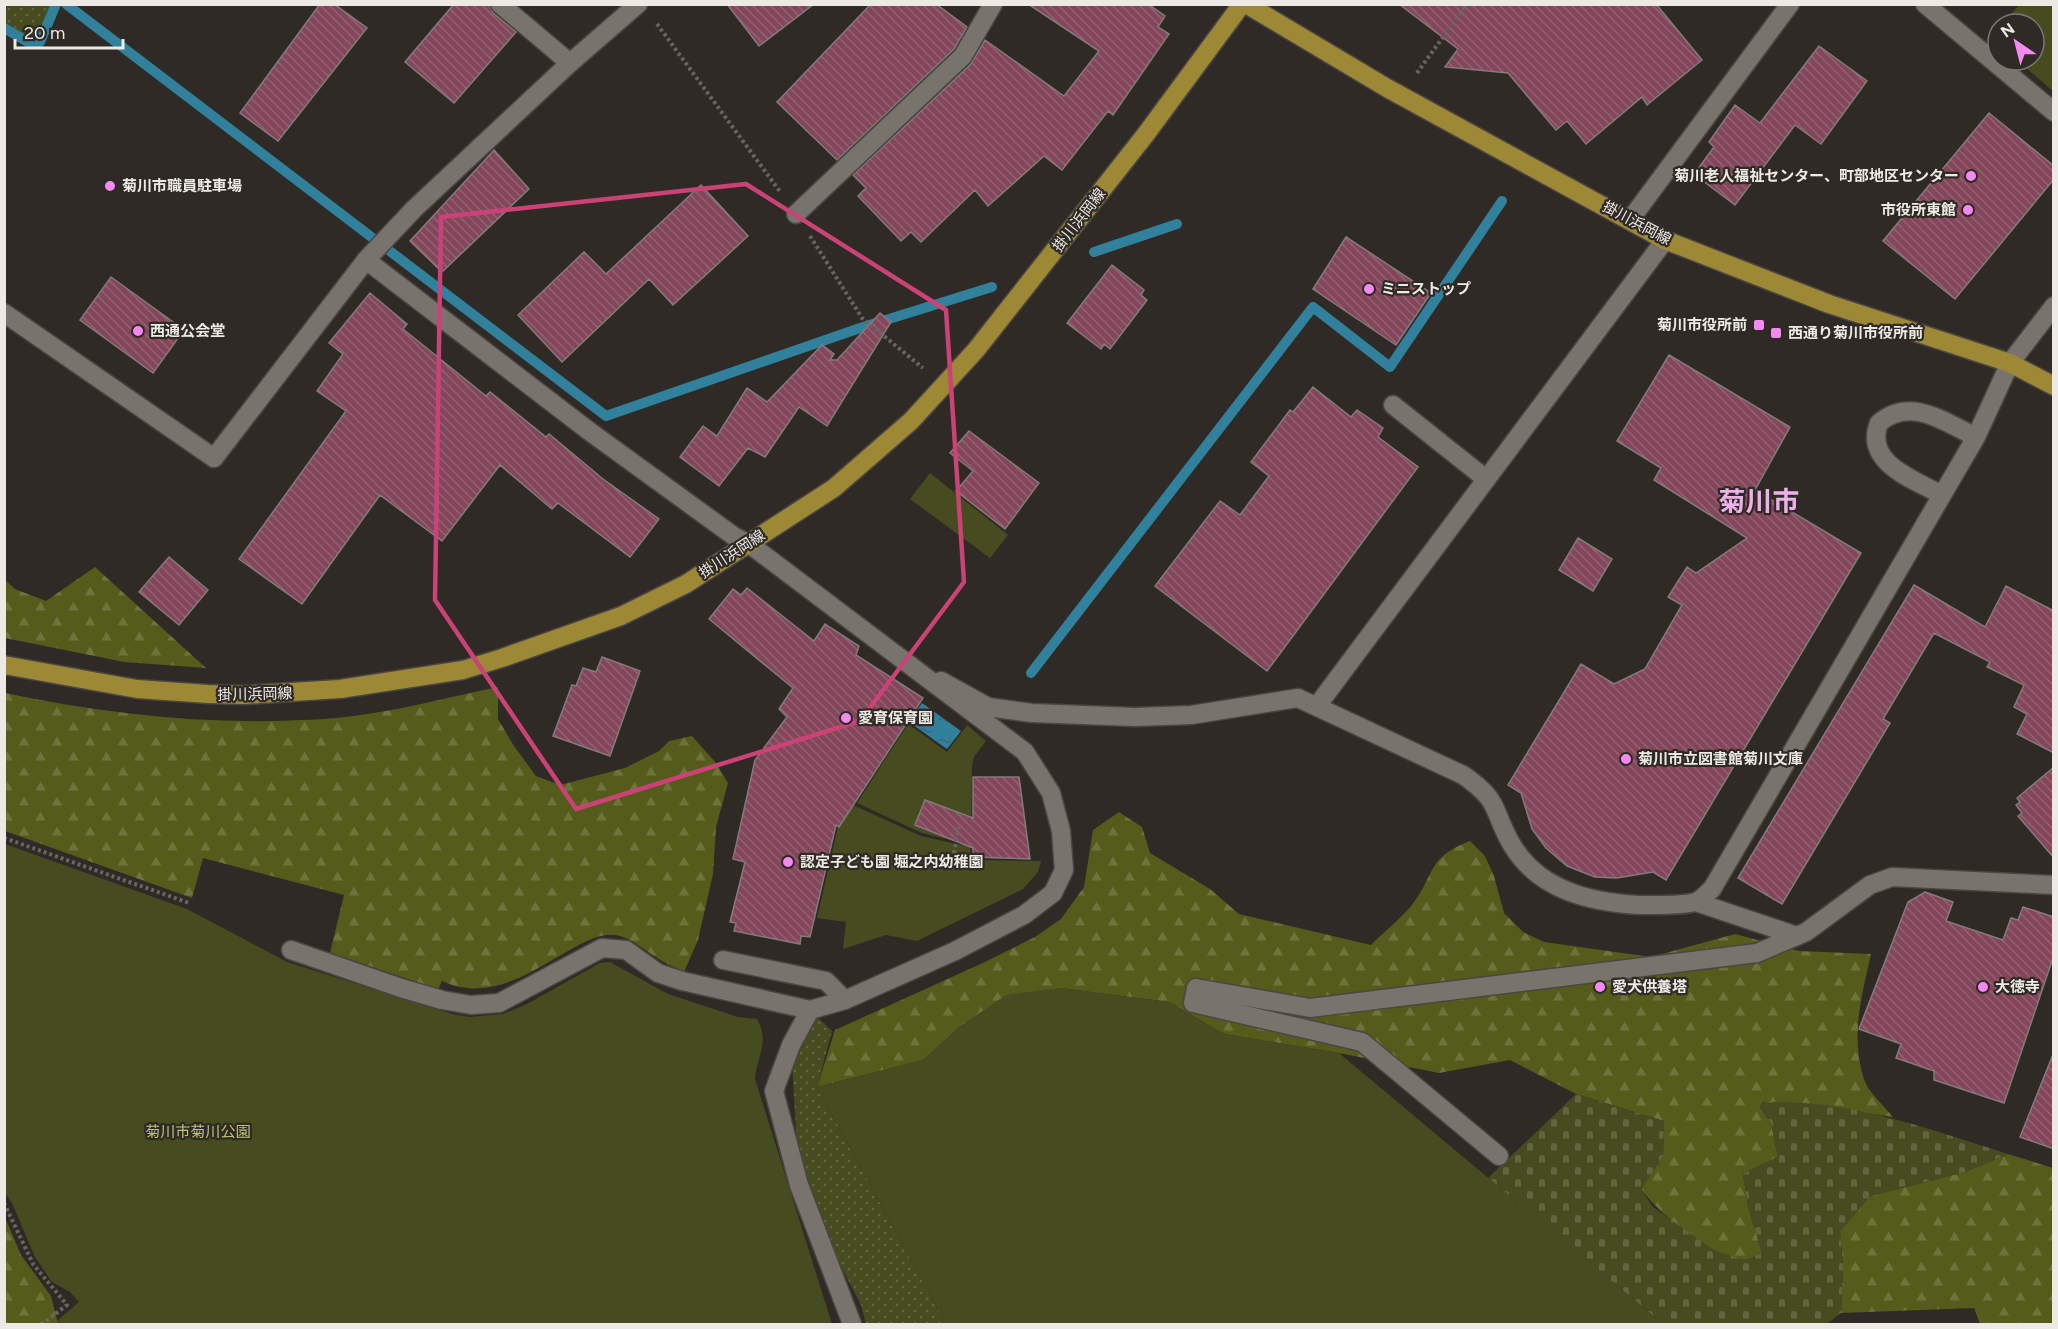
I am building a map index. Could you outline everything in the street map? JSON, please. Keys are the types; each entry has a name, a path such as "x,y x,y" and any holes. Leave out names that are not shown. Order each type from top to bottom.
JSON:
{"main road":[{"name":"掛川浜岡線","path":"4,665 137,689 208,694 303,693 401,681 492,661 621,616 686,584 834,488 911,422 991,331 1146,134 1244,4 1401,96 1665,240 1830,304 2010,363 2054,386"}],"street":[{"path":"500,4 570,63"},
{"path":"796,214 963,56 993,4"},
{"path":"1630,220 1790,4"},
{"path":"1925,4 2054,112"},
{"path":"4,313 214,458 376,249 570,63 644,9"},
{"path":"1317,706 1665,240"},
{"path":"291,950 401,988 442,1000 471,1005 499,1003 602,948 614,948 626,950 658,973 682,981 810,1010 845,1000 990,934 1024,915 1053,893 1064,870 1061,831 1051,794 1025,752 923,674 813,595 748,543 735,537 589,432 376,249"},
{"path":"1696,902 1712,889 1976,437 2010,363 2054,306"},
{"path":"1392,405 1486,479"},
{"path":"1942,495 1886,462 1879,453 1876,442 1875,433 1879,423 1898,411 1912,410 1976,437"},
{"path":"923,674 988,707 1032,713 1135,717 1191,715 1298,698 1463,775 1482,788 1493,800 1512,845 1540,877 1560,889 1614,904 1696,902 1797,936"},
{"path":"1499,1156 1362,1042 1193,1003 1196,988 1310,1008 1757,953 1797,936 1870,885 1892,877 2054,885"},
{"path":"723,960 826,981 845,1000"},
{"path":"810,1010 791,1045 774,1092 800,1185 852,1324"}],"path":[{"path":"1401,96 1467,4"},
{"path":"644,9 796,214 862,318 877,328 942,385"},
{"path":"953,860 959,825"},
{"path":"4,838 189,903"},
{"path":"4,1203 33,1264 67,1305 42,1324"}],"highlighted area":[{"path":"746,184 946,310 964,582 860,721 576,809 435,600 441,217"}],"green space":[{"path":"4,5 61,5 42,46 31,48 5,32"},
{"path":"2019,5 2053,5 2053,91 2031,72 2046,72 2046,12 2013,12"},
{"path":"930,473 1008,535 990,558 910,499"},
{"path":"95,567 206,668 124,662 5,638 5,580 15,589 46,601"},
{"path":"498,687 498,719 514,746 536,776 560,785 625,768 659,751 669,741 692,736 716,763 728,783 716,827 713,874 698,940 684,972 630,940 608,935 587,941 512,981 478,988 460,987 442,981 438,989 330,953 344,895 203,858 192,898 5,831 5,693 87,708 169,718 252,721 356,716"},
{"path":"908,724 947,752 967,725 986,741 974,757 972,766 971,845 922,833 857,803"},
{"path":"844,801 921,836 970,847 971,860 1041,861 1038,872 1023,889 917,941 886,935 843,949 846,922 817,918"},
{"path":"1119,812 1142,827 1150,853 1210,889 1239,914 1371,945 1412,905 1439,861 1456,847 1470,841 1485,856 1494,876 1504,913 1523,932 1544,942 1651,957 1735,934 1799,951 1871,954 1859,1016 1860,1063 1869,1089 1893,1117 1800,1103 1763,1102 1760,1107 1771,1123 1778,1157 1743,1174 1748,1206 1762,1253 1745,1260 1718,1252 1688,1234 1660,1210 1641,1189 1663,1156 1664,1121 1576,1094 1510,1060 1439,1073 1339,1053 1224,1034 1169,1002 1060,988 962,1025 923,1060 817,1087 835,1030 985,962 1035,937 1061,919 1084,887 1093,830"},
{"name":"菊川市菊川公園","path":"5,844 187,909 287,962 452,1014 469,1017 503,1014 527,1004 600,963 610,962 668,994 738,1017 757,1019 761,1027 763,1042 755,1079 832,1324 58,1324 57,1321 79,1302 70,1292 52,1282 35,1257 12,1203 5,1193"},
{"path":"1060,988 1169,1002 1224,1034 1339,1053 1663,1324 946,1324 817,1087 923,1060 962,1025 1006,995"},
{"path":"810,1010 832,1031 817,1087 946,1324 866,1324 861,1305 799,1185 791,1045"},
{"path":"1576,1094 1664,1121 1663,1156 1641,1190 1653,1207 1715,1251 1746,1260 1762,1253 1748,1206 1743,1174 1778,1157 1771,1123 1760,1107 1764,1102 1826,1105 1888,1117 2008,1154 1965,1172 1870,1196 1840,1231 1843,1267 1841,1313 1827,1324 1663,1324 1488,1178"},
{"path":"2008,1154 2053,1168 2053,1324 1980,1324 1974,1308 1841,1313 1843,1267 1840,1231 1870,1196 1965,1172"},
{"path":"4,1215 21,1255 51,1296 58,1324 5,1324"}],"water":[{"path":"922,703 961,731 947,749 909,722"}],"building":[{"path":"320,4 334,4 367,28 278,141 240,113"},
{"path":"454,4 489,4 493,13 516,32 454,103 405,62"},
{"path":"727,4 814,4 759,46"},
{"path":"871,4 936,4 967,27 954,49 837,160 777,102"},
{"path":"1028,4 1148,4 1165,16 1158,27 1169,34 1113,115 1108,111 1062,170 1044,156 988,206 975,190 921,242 911,232 901,241 858,196 866,188 853,175 971,64 985,40 1064,96 1099,51"},
{"path":"1399,4 1656,4 1702,60 1647,105 1642,97 1586,144 1567,121 1556,130 1508,73 1445,67 1458,49"},
{"path":"1819,46 1867,81 1821,144 1795,125 1735,205 1694,174 1714,147 1709,142 1735,105 1760,123"},
{"name":"市役所東館","path":"1989,113 2054,166 2054,179 1955,299 1883,241"},
{"path":"494,150 529,189 442,272 410,241"},
{"path":"701,185 748,236 673,305 649,279 562,362 518,315 584,252 606,274"},
{"path":"1346,237 1431,293 1396,345 1313,289"},
{"path":"1112,265 1144,290 1141,295 1147,300 1110,349 1104,344 1101,349 1067,323"},
{"path":"111,277 184,330 153,373 80,320"},
{"path":"370,293 407,324 403,329 486,396 490,392 546,437 549,434 603,479 659,519 630,557 558,503 552,509 500,465 442,541 380,495 302,604 239,559 346,411 317,391 343,354 329,343"},
{"path":"880,313 891,322 827,426 799,407 765,457 748,448 719,486 680,457 703,426 717,436 747,388 767,402 822,345 834,354 830,360 837,360"},
{"path":"1669,355 1790,427 1755,490 1861,553 1666,880 1653,872 1617,878 1595,877 1567,866 1546,848 1532,829 1521,793 1508,785 1581,664 1614,684 1645,669 1682,605 1668,597 1687,567 1696,573 1747,538 1654,480 1661,468 1617,441"},
{"path":"1313,387 1351,417 1357,410 1383,428 1378,437 1418,467 1267,671 1155,586 1220,501 1240,515 1269,476 1251,462 1290,410 1293,412"},
{"path":"969,431 1039,483 1005,529 956,491 973,471 950,453"},
{"path":"1578,538 1612,559 1593,591 1559,570"},
{"path":"169,557 208,590 179,625 139,592"},
{"path":"1914,585 1985,627 2006,586 2054,611 2054,753 2017,734 2027,714 2014,707 2024,685 1987,667 1990,662 1934,633 1883,719 1890,723 1782,904 1738,878"},
{"path":"747,588 814,641 825,624 859,646 856,655 923,698 839,827 836,825 810,937 801,936 800,944 734,931 736,923 730,922 745,862 733,859 755,760 787,717 779,709 793,688 709,619 733,589 741,595"},
{"path":"602,657 640,671 610,756 553,736 572,685 576,686 583,668 596,672"},
{"path":"2054,767 2054,858 2018,816 2022,813 2016,805 2020,802 2017,798"},
{"path":"973,777 1019,777 1030,859 973,857 973,848 915,825 925,800 973,818"},
{"name":"大徳寺","path":"1925,892 1953,902 1946,921 2003,940 2011,918 2018,920 2023,907 2054,917 2054,955 2004,1103 1934,1080 1934,1071 1896,1058 1901,1044 1859,1029 1908,902"},
{"path":"2052,1057 2054,1057 2054,1149 2020,1137"}],"waterway":[{"path":"4,28 31,44 40,42 56,4"},
{"path":"66,4 606,416 860,328 992,287"},
{"path":"1031,673 1313,307 1390,367 1502,201"},
{"path":"1094,252 1177,224"}],"place":[{"name":"菊川老人福祉センター、町部地区センター","path":"1971,176"},
{"name":"菊川市職員駐車場","path":"110,186"},
{"name":"市役所東館","path":"1968,210"},
{"name":"ミニストップ","path":"1369,289"},
{"name":"菊川市役所前","path":"1759,325"},
{"name":"西通公会堂","path":"138,331"},
{"name":"西通り菊川市役所前","path":"1776,333"},
{"name":"愛育保育園","path":"846,718"},
{"name":"菊川市立図書館菊川文庫","path":"1626,759"},
{"name":"認定子ども園 堀之内幼稚園","path":"788,862"},
{"name":"愛犬供養塔","path":"1600,987"},
{"name":"大徳寺","path":"1983,987"}],"district":[{"name":"菊川市","path":"1759,502"}]}
